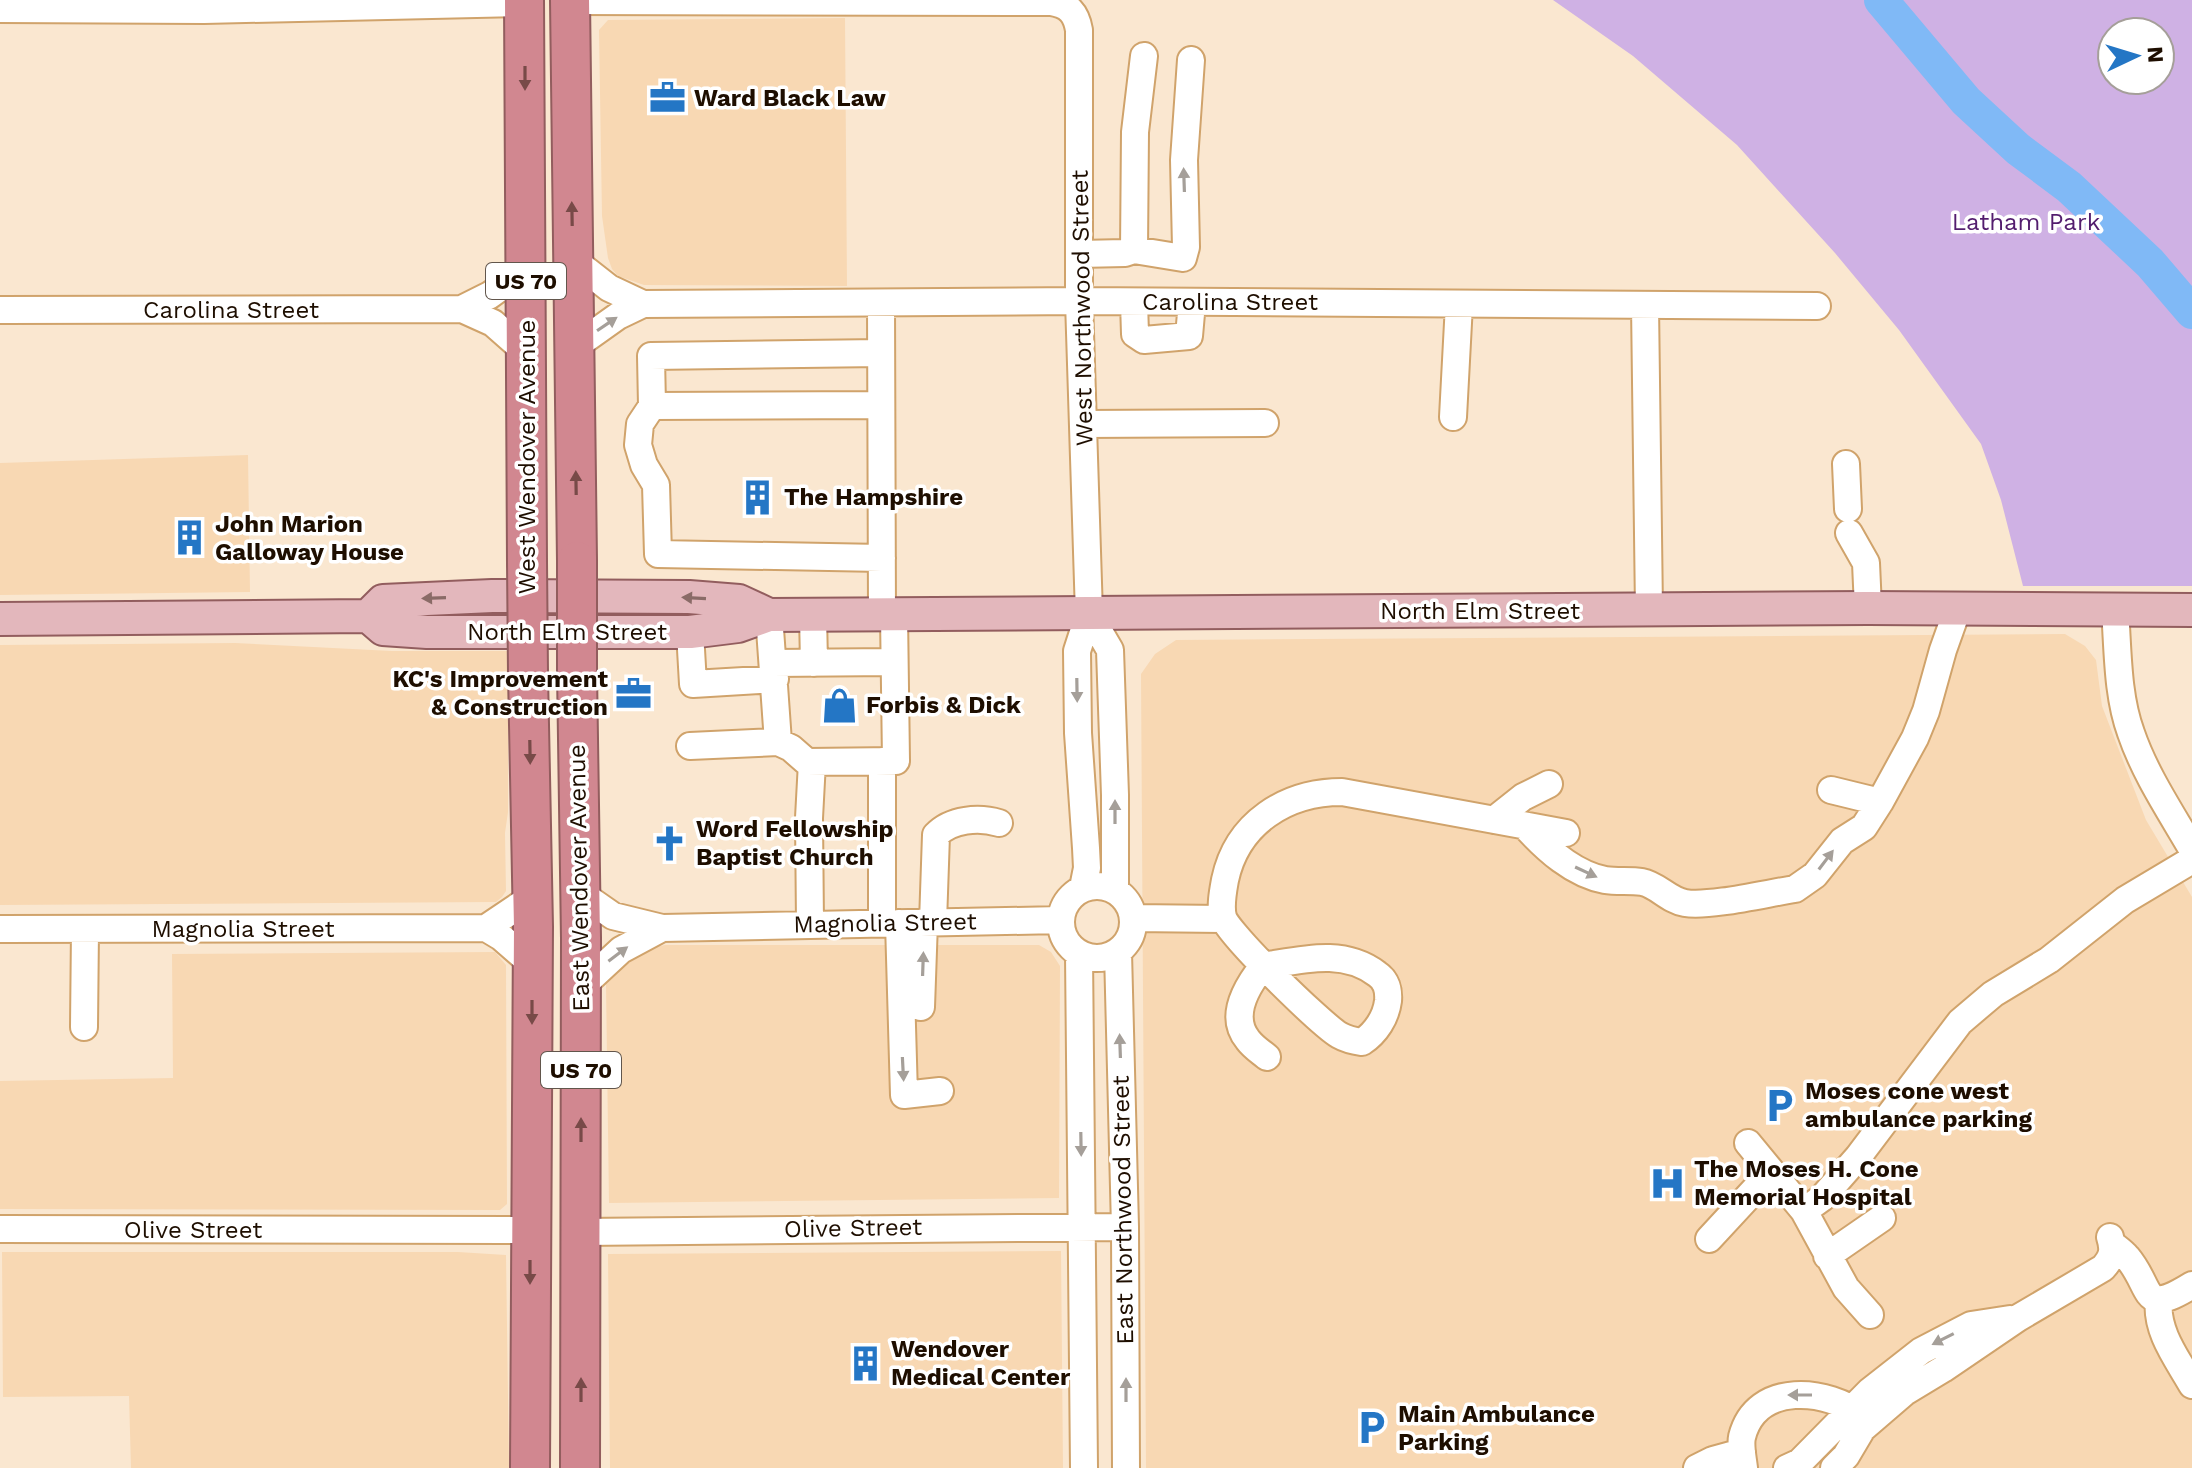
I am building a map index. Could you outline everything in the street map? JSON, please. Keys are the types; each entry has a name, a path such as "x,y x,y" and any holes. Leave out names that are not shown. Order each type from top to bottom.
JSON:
{"highway":[{"name":"West Wendover Avenue","path":"569,0 577,672"},
{"name":"West Wendover Avenue","path":"524,2 528,674"},
{"name":"East Wendover Avenue","path":"577,672 580,1468"},
{"name":"East Wendover Avenue","path":"528,674 532,897 530,1468"}],"main road":[{"name":"North Elm Street","path":"368,616 383,601 492,596 714,599 739,601 769,615"},
{"name":"North Elm Street","path":"0,619 368,616 383,629 427,632 690,632 738,626 769,615 1868,608 2192,610"}],"street":[{"name":"West Northwood Street","path":"569,0 1051,2 1067,6 1079,30 1079,301 1089,614"},
{"path":"0,9 204,10 524,2"},
{"path":"1134,250 1135,132 1144,56"},
{"path":"1079,254 1134,250 1183,258 1186,247 1184,160 1191,60"},
{"name":"Carolina Street","path":"572,259 609,288 643,304"},
{"name":"Carolina Street","path":"462,309 490,295 526,269"},
{"name":"Carolina Street","path":"573,348 618,316 643,304 1079,301 1817,306"},
{"path":"1134,302 1135,334 1144,340 1189,336 1192,302"},
{"path":"690,746 778,742 791,748 807,762 896,761 894,662 882,558 881,303"},
{"path":"1453,417 1459,304"},
{"path":"1645,305 1649,610"},
{"name":"Carolina Street","path":"0,310 462,309 493,323 526,352"},
{"path":"881,353 651,356 652,406 640,424 638,445 644,465 656,485 658,554 882,558"},
{"path":"652,406 881,405"},
{"path":"1083,424 1265,423"},
{"path":"1846,464 1848,521 1866,563 1868,608"},
{"path":"1525,826 1548,852 1584,872 1604,880 1638,881 1652,885 1675,900 1692,904 1795,889 1804,884 1842,841 1864,827 1880,802 1926,711 1958,608"},
{"path":"2115,610 2120,682 2130,731 2150,777 2192,849"},
{"path":"1083,888 1087,868 1078,733 1077,651 1089,614"},
{"path":"1089,614 1110,650 1115,890"},
{"path":"769,615 778,742"},
{"path":"813,615 814,663"},
{"path":"690,632 693,684 814,663 894,662"},
{"path":"882,761 909,922 912,1007 904,1095 940,1091"},
{"path":"810,924 812,762"},
{"path":"1494,820 1523,797 1549,784"},
{"path":"1831,790 1880,802"},
{"path":"1267,1057 1247,1040 1240,1014 1245,990 1263,966 1342,957 1365,964 1383,978 1389,993 1385,1014 1371,1036 1362,1042 1339,1034 1263,966 1223,919 1223,892 1228,866 1237,846 1255,822 1283,804 1322,792 1342,792 1566,833"},
{"path":"909,922 936,835 944,827 961,821 990,820 999,823"},
{"path":"1804,1211 1822,1198 1858,1157 1960,1022 1993,994 2049,960 2125,900 2192,860"},
{"path":"1061,920 1066,902 1083,888 1100,885 1115,890 1127,900 1133,918 1223,919"},
{"name":"Magnolia Street","path":"580,893 613,916 662,928 1061,920"},
{"path":"532,897 486,928 532,964"},
{"name":"East Northwood Street","path":"1126,1468 1125,1227 1118,952 1130,939 1133,918"},
{"name":"East Northwood Street","path":"1061,920 1065,939 1079,954 1084,1468"},
{"name":"Magnolia Street","path":"0,929 486,928"},
{"name":"Magnolia Street","path":"580,988 621,950 662,928"},
{"path":"84,1027 85,929"},
{"path":"1079,954 1100,958 1118,952"},
{"path":"1748,1143 1804,1211 1846,1288 1870,1315"},
{"path":"1709,1239 1771,1172"},
{"path":"1827,1256 1882,1218"},
{"name":"Olive Street","path":"581,1232 1125,1227"},
{"name":"Olive Street","path":"0,1229 530,1230"},
{"path":"1834,1468 1846,1456 1862,1429 1862,1415 1870,1391 1921,1351 1971,1325 2018,1318 2103,1268 2111,1259 2111,1240 2127,1257 2146,1291 2159,1300 2170,1298 2192,1285"},
{"path":"2159,1300 2160,1324 2192,1385"},
{"path":"1697,1468 1713,1460 1743,1460 1741,1439 1755,1411 1783,1395 1822,1395 1862,1415"},
{"path":"1787,1468 1800,1462 1862,1415"}],"shaded area":[{"path":"845,18 847,286 644,285 618,276 608,258 602,216 599,30 608,20"},
{"path":"248,455 250,592 0,595 0,463"},
{"name":"The Moses H. Cone Memorial Hospital","path":"2065,634 2085,646 2096,660 2102,706 2146,820 2192,897 2192,1468 1146,1468 1141,674 1155,654 1176,640"},
{"path":"235,643 392,651 508,651 508,812 505,833 506,891 502,897 496,902 0,905 0,645"},
{"path":"665,945 1039,945 1051,952 1060,966 1059,1198 609,1203 606,984 626,961 651,948"},
{"path":"495,952 506,965 507,1204 500,1210 0,1209 0,1081 173,1078 172,954"},
{"path":"1061,1251 1063,1468 610,1468 608,1254"},
{"path":"2,1252 458,1252 506,1255 509,1468 131,1468 129,1396 3,1397"}],"green space":[{"name":"Latham Park","path":"1553,0 2192,0 2192,586 2023,586 2001,500 1981,444 1899,330 1835,253 1737,145 1633,56"}],"waterway":[{"path":"1881,0 1966,101 2018,149 2069,187 2150,263 2192,312"}],"place":[{"name":"Ward Black Law","path":"668,98"},
{"name":"The Hampshire","path":"758,497"},
{"name":"John Marion Galloway House","path":"189,538"},
{"name":"KC's Improvement & Construction","path":"634,693"},
{"name":"Forbis & Dick","path":"840,705"},
{"name":"Word Fellowship Baptist Church","path":"670,843"},
{"name":"Moses cone west ambulance parking","path":"1779,1105"},
{"name":"The Moses H. Cone Memorial Hospital","path":"1668,1183"},
{"name":"Wendover Medical Center","path":"865,1363"},
{"name":"Main Ambulance Parking","path":"1372,1428"}]}
